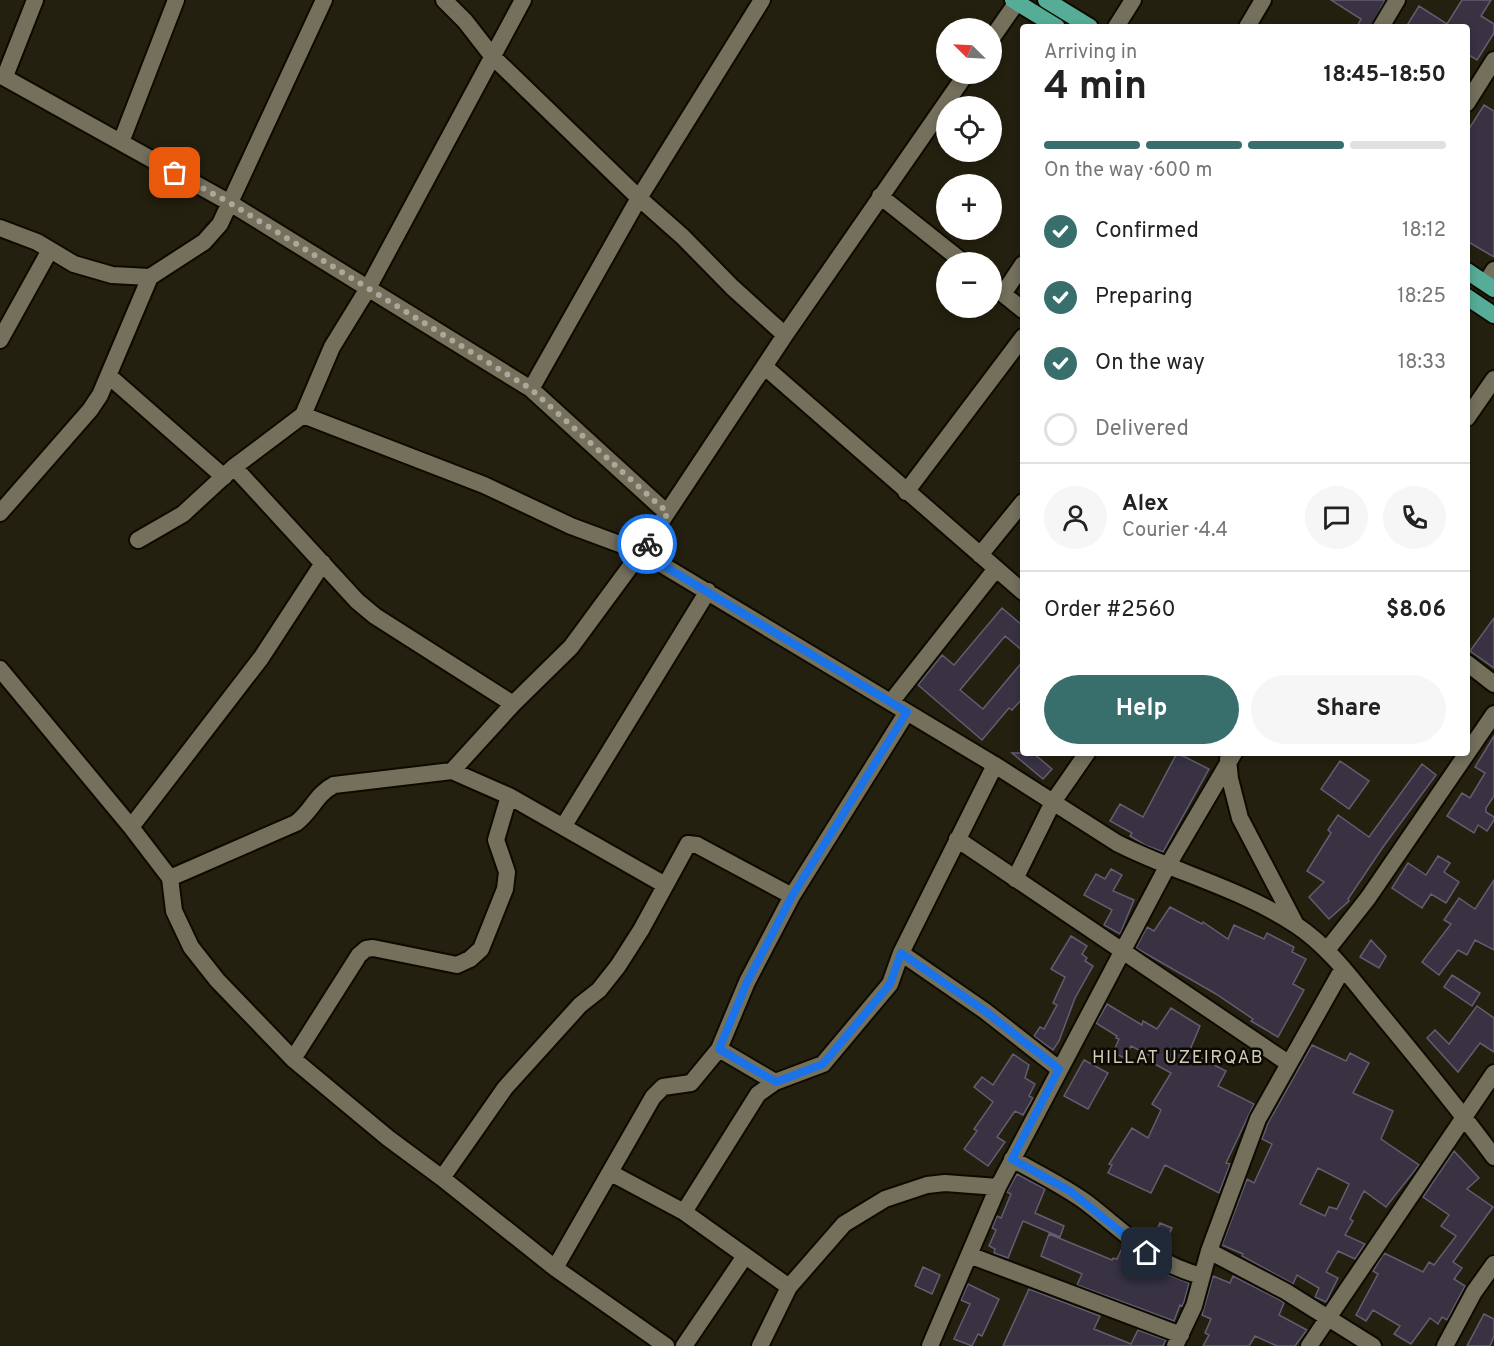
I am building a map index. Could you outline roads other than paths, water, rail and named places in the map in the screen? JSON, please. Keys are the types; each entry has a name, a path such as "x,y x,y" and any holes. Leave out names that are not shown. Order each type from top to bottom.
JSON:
{"highway":[{"path":"1046,0 1085,24"},
{"path":"1015,1 1052,24"},
{"path":"1470,272 1491,281"},
{"path":"1470,299 1494,315"}],"street":[{"path":"35,0 2,76 230,203 367,290 531,389 668,513"},
{"path":"120,142 176,0"},
{"path":"0,228 37,242 74,264 112,275 150,277 204,243 220,224 324,0"},
{"path":"444,0 465,21 493,57 785,335"},
{"path":"138,540 183,514 229,472 303,415 332,347 367,290 523,0"},
{"path":"531,389 639,198 762,0"},
{"path":"1118,24 1133,0"},
{"path":"1249,24 1263,0"},
{"path":"1383,24 1397,0"},
{"path":"1002,22 1015,1"},
{"path":"1470,98 1494,60"},
{"path":"452,771 513,704 571,647 668,513 785,335 959,84"},
{"path":"880,196 950,252"},
{"path":"0,340 50,250"},
{"path":"1002,285 1020,267"},
{"path":"0,513 90,410 109,376 150,277"},
{"path":"1002,294 1020,308"},
{"path":"906,492 1020,341"},
{"path":"765,367 1020,590"},
{"path":"109,376 229,472 323,563 357,601 375,616 513,704"},
{"path":"1470,414 1494,379"},
{"path":"303,415 484,486 571,526 641,552 995,765 1117,843 1230,889 1296,925 1327,950 1343,968 1463,1115 1494,1157"},
{"path":"980,555 1020,506"},
{"path":"131,827 261,658 323,563"},
{"path":"891,702 995,570"},
{"path":"563,827 708,591"},
{"path":"1470,665 1494,684"},
{"path":"0,669 131,827 170,878 174,911 191,947 217,980 293,1059 388,1138 555,1268 666,1346"},
{"path":"555,1268 653,1097 663,1087 691,1083 719,1049 747,982 792,896 907,712"},
{"path":"1470,749 1494,714"},
{"path":"1016,879 1053,802 1085,756"},
{"path":"930,1346 1012,1159 1227,756"},
{"path":"1228,756 1230,779 1240,818 1296,925"},
{"path":"1327,950 1368,898 1465,756"},
{"path":"684,1212 758,1094 776,1082 823,1064 890,984 901,953 995,765"},
{"path":"170,878 296,822 308,814 324,790 334,785 452,771 508,796 665,885"},
{"path":"293,1059 359,955 366,949 373,948 457,965 470,959 481,949 506,889 507,872 495,840 508,796"},
{"path":"957,839 1288,1063"},
{"path":"442,1178 504,1088 580,1005 599,990 618,966 641,930 688,844 697,846 792,896"},
{"path":"901,953 985,1011 1059,1069"},
{"path":"969,1255 1178,1340 1194,1306 1209,1251 1258,1119 1343,968"},
{"path":"719,1049 776,1082"},
{"path":"1309,1346 1463,1115 1494,1073"},
{"path":"1012,1159 1070,1191 1147,1253 1172,1264 1181,1271 1202,1276"},
{"path":"611,1173 684,1212 789,1287"},
{"path":"760,1346 789,1287 844,1224 885,1199 927,1185 945,1183 998,1187"},
{"path":"1209,1251 1328,1317 1373,1346"},
{"path":"684,1346 745,1256"},
{"path":"1445,1346 1474,1292 1494,1264"}],"district":[{"name":"HILLAT UZEIRQAB","path":"1178,1057"}]}
